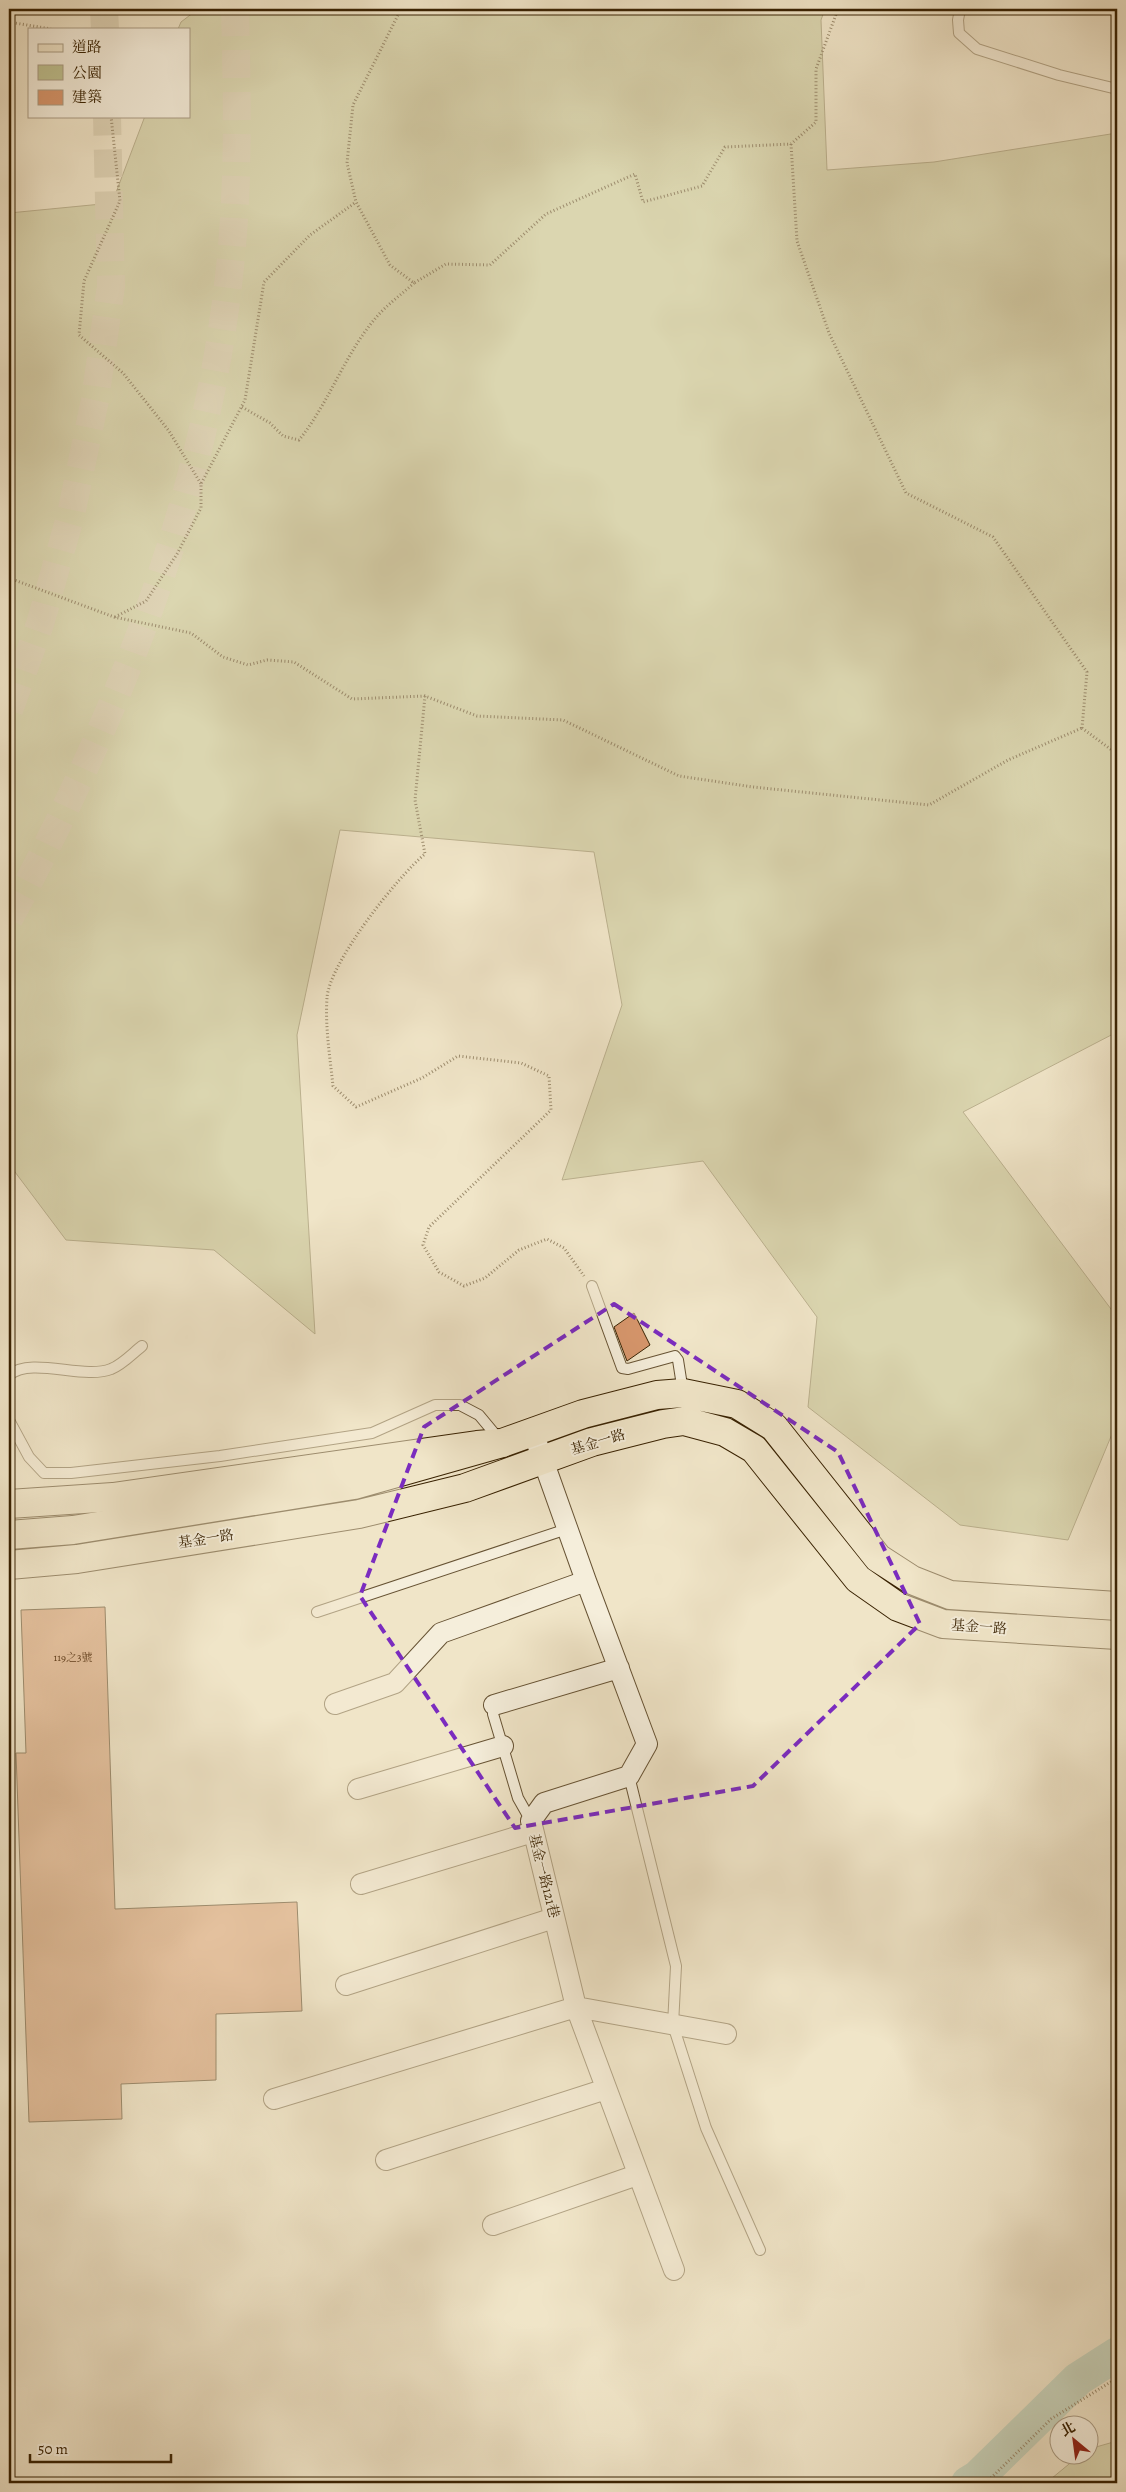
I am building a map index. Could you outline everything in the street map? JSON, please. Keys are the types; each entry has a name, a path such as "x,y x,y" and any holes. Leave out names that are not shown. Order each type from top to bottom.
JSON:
{"main road":[{"path":"19,1564 16,1532 73,1530 354,1485 502,1443 592,1412 657,1395 683,1393 737,1404 774,1427 878,1558 912,1580 950,1595 1117,1606"},
{"name":"基金一路","path":"19,1564 77,1559 359,1514 465,1488 592,1442 684,1420 725,1432 754,1449 858,1580 898,1607 943,1624 1117,1636"},
{"path":"502,1443 512,1471"},
{"path":"9,1504 113,1497 502,1443"}],"street":[{"path":"533,1432 647,1744 629,1776"},
{"path":"335,1704 395,1683 440,1633 586,1581"},
{"path":"494,1706 619,1668"},
{"path":"358,1789 503,1746"},
{"name":"基金一路121巷","path":"629,1776 544,1804 532,1827 576,2007 637,2175 674,2270"},
{"path":"361,1884 532,1827"},
{"path":"346,1985 554,1918"},
{"path":"274,2099 576,2007 726,2034"},
{"path":"386,2160 606,2089"},
{"path":"493,2225 637,2175"}],"lane":[{"path":"960,9 958,20 959,33 977,49 1058,76 1117,89"},
{"path":"592,1286 622,1368 628,1369 675,1356 678,1360 683,1393"},
{"path":"9,1375 13,1372 44,1367 85,1372 111,1369 142,1346"},
{"path":"9,1420 30,1457 44,1473 71,1473 220,1456 372,1433 435,1405 460,1405 479,1415 502,1443"},
{"path":"317,1612 567,1529"},
{"path":"494,1706 493,1714 518,1798 532,1827"},
{"path":"629,1776 676,1966 674,2025 706,2128 760,2250"}],"path":[{"path":"401,9 353,105 347,163 356,202 390,265 414,283"},
{"path":"242,407 270,423 283,436 299,440 316,419 346,362 374,319 414,283 446,264 490,265 546,214 635,174 643,202 702,186 725,147 791,144 816,122 816,69 838,9"},
{"path":"9,22 45,28"},
{"path":"111,118 120,201 84,280 78,335 122,373 168,431 201,484"},
{"path":"791,144 797,241 829,333 906,493 993,537 1087,672 1082,728"},
{"path":"114,618 146,601 177,554 201,508 201,484 242,407 251,366 264,282 310,235 356,202"},
{"path":"9,578 114,618 191,633 223,658 248,666 267,660 294,662 352,699 426,696 477,716 563,720 679,776 752,787 929,805 1008,760 1082,728"},
{"path":"426,696 415,800 425,854 409,867 342,957 327,996 333,1086 356,1107 422,1078 458,1056 521,1063 550,1076 551,1110 429,1227 423,1245 439,1272 464,1286 485,1278 519,1250 547,1239 564,1248 592,1286"},
{"path":"1082,728 1117,754"},
{"path":"986,2483 1051,2419 1117,2378"}],"highlighted area":[{"path":"614,1304 838,1452 920,1624 753,1786 515,1828 360,1596 424,1427"}],"green space":[{"path":"198,9 825,9 821,20 827,170 934,162 1117,133 1117,308 1112,315 1117,317 1117,1032 963,1112 1117,1317 1117,1422 1068,1540 960,1525 808,1407 817,1317 703,1161 562,1180 622,1005 594,852 340,830 297,1035 315,1334 214,1250 66,1240 9,1164 9,213 112,203 144,118 190,118 190,28 178,28 181,22"},
{"path":"1117,2441 1117,2483 1046,2483 1069,2464 1098,2464 1098,2446"}],"building":[{"path":"634,1313 650,1345 627,1361 614,1327"},
{"path":"105,1607 115,1909 297,1902 302,2011 216,2014 216,2080 121,2084 122,2119 29,2122 16,1753 26,1753 21,1610"}],"waterway":[{"path":"968,2483 978,2477 1078,2379 1117,2354"}],"tunnel":[{"path":"104,9 105,28"},
{"path":"9,919 87,762 122,681 153,599 180,515 202,430 220,344 234,226 237,133 235,9"},
{"path":"9,710 40,624 71,514 95,400 111,286 107,118"}]}
